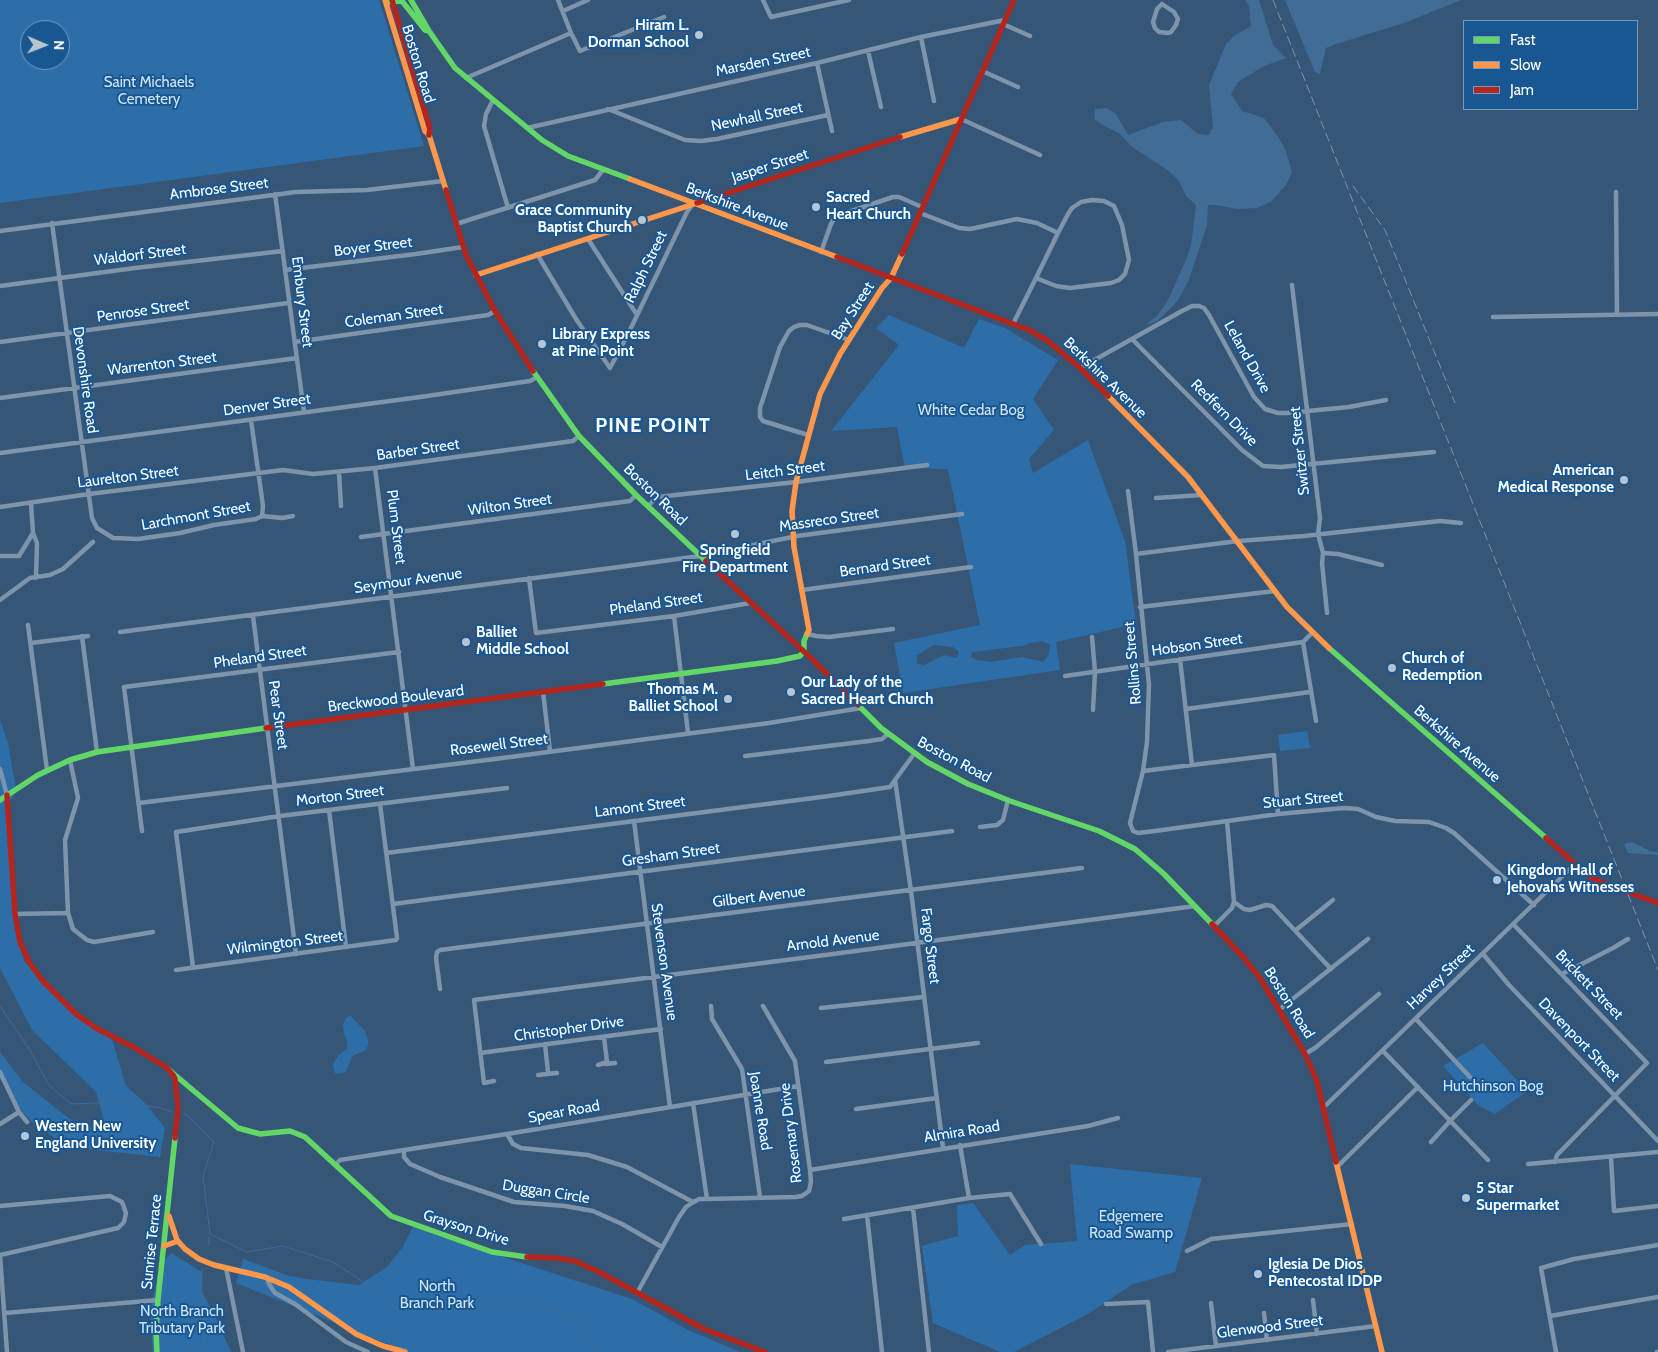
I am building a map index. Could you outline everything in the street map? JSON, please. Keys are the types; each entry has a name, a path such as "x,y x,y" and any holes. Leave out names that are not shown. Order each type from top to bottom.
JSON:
{"main road":[{"name":"Berkshire Avenue","path":"411,0 450,63 527,128 568,156 1029,330 1048,341 1080,368 1188,477 1292,613 1312,634 1574,864 1597,880 1658,902"},
{"name":"Bay Street","path":"804,652 804,642 808,634 807,617 793,536 792,511 796,482 808,436 828,376 882,288 891,278 1014,0"},
{"name":"Berkshire Avenue","path":"389,1 402,1 425,30 429,31"},
{"name":"Boston Road","path":"389,1 425,131 429,135 463,247 495,311 553,401 579,436 636,495 804,652 888,734 914,754 963,782 1008,800 1099,831 1122,842 1151,861 1249,964 1268,990 1314,1072 1382,1352"},
{"name":"Jasper Street","path":"476,274 912,133 961,119"},
{"name":"Breckwood Boulevard","path":"0,800 47,770 70,760 97,752 781,661 800,656 804,652"},
{"name":"Grayson Drive","path":"7,795 15,914 19,940 26,958 42,980 62,1002 88,1023 133,1047 169,1070 238,1128 254,1133 296,1132 309,1140 392,1216 492,1252 522,1257 556,1258 576,1262 602,1273 704,1329 765,1352"},
{"path":"169,1070 176,1082 178,1107"},
{"path":"178,1107 179,1095 188,1086"},
{"name":"Sunrise Terrace","path":"157,1352 158,1300 178,1107"},
{"path":"168,1207 171,1226 178,1241 198,1259 267,1278 289,1287 356,1334 383,1346 405,1352"},
{"path":"164,1246 178,1241"}],"street":[{"path":"558,0 580,51 664,17"},
{"path":"563,11 588,0"},
{"path":"763,0 771,17 849,0"},
{"path":"1162,2 1174,12 1178,19 1176,26 1168,33 1159,32 1153,22 1157,9 1162,2"},
{"path":"1004,22 1030,36"},
{"name":"Marsden Street","path":"527,128 921,38 1004,22"},
{"path":"466,78 571,33"},
{"path":"921,38 934,101"},
{"path":"868,51 881,107"},
{"path":"816,63 832,131"},
{"path":"982,70 1018,87"},
{"path":"492,100 486,114 484,126 508,208"},
{"name":"Newhall Street","path":"607,109 685,140 701,141 828,115"},
{"path":"961,119 1040,154"},
{"path":"456,224 595,180 603,170"},
{"name":"Ambrose Street","path":"0,230 275,194 309,191 367,190 443,182"},
{"path":"1616,192 1617,314"},
{"name":"Embury Street","path":"275,194 304,412"},
{"path":"821,252 831,224 840,215 894,197 899,197 922,206"},
{"path":"1013,324 1036,278 1058,234 1068,214 1078,204 1088,200 1111,204 1117,212 1122,225 1129,260 1125,274 1119,280 1111,283 1070,288 1056,286 1036,278"},
{"name":"Ralph Street","path":"537,254 576,319 610,368 693,204"},
{"path":"920,213 962,229 1017,219 1037,224 1058,234"},
{"name":"Devonshire Road","path":"52,223 92,518 97,528 105,534"},
{"path":"588,239 637,315"},
{"name":"Boyer Street","path":"286,270 463,247"},
{"name":"Waldorf Street","path":"0,286 283,251"},
{"name":"Switzer Street","path":"1292,285 1309,412 1320,518 1318,534 1322,553 1327,613"},
{"name":"Penrose Street","path":"0,342 288,303"},
{"name":"Leland Drive","path":"1132,339 1192,306 1199,306 1204,308 1209,315 1259,404 1265,409 1278,413 1309,412 1386,400"},
{"name":"Coleman Street","path":"294,342 488,316 495,311"},
{"path":"1493,317 1658,314"},
{"path":"808,436 763,421 760,417 760,408 780,347 789,331 800,325 807,325 849,340"},
{"path":"1080,368 1132,339"},
{"name":"Redfern Drive","path":"1132,339 1222,430 1256,462 1263,466 1275,468 1434,452"},
{"name":"Warrenton Street","path":"0,398 297,358"},
{"name":"Denver Street","path":"0,453 530,381 537,377"},
{"path":"251,420 263,506 262,516"},
{"name":"Barber Street","path":"258,472 287,470 313,474 376,468 573,441 579,436"},
{"name":"Leitch Street","path":"648,506 657,497 927,465"},
{"name":"Plum Street","path":"376,468 413,769"},
{"name":"Laurelton Street","path":"0,507 258,472"},
{"path":"339,472 341,506"},
{"name":"Rollins Street","path":"1128,491 1149,684 1147,742 1143,771 1130,823 1133,831"},
{"name":"Wilton Street","path":"361,537 630,500 636,495"},
{"path":"1156,498 1202,495"},
{"path":"31,503 33,533 37,543 36,578"},
{"name":"Massreco Street","path":"700,556 793,536 962,514"},
{"name":"Larchmont Street","path":"105,534 119,538 138,539 180,533 214,525 256,520 262,516 282,518 293,516"},
{"path":"1136,554 1440,521 1461,523"},
{"path":"0,556 19,556 33,533"},
{"path":"0,600 30,578 50,575 63,569 93,542"},
{"path":"1322,553 1338,554 1382,565"},
{"name":"Seymour Avenue","path":"120,632 700,556"},
{"name":"Bernard Street","path":"802,590 972,567"},
{"name":"Pheland Street","path":"529,578 536,633 674,616 750,603"},
{"path":"1140,607 1276,591"},
{"name":"Pear Street","path":"252,616 276,787 296,954"},
{"path":"674,616 688,733"},
{"path":"28,625 47,770"},
{"path":"808,634 828,637 893,630"},
{"path":"1312,634 1303,642 1316,721"},
{"path":"30,643 85,636 97,752"},
{"path":"1092,638 1095,672 1093,710"},
{"name":"Hobson Street","path":"1065,676 1303,642"},
{"name":"Pheland Street","path":"131,746 124,688 399,652"},
{"path":"1180,659 1192,765"},
{"path":"543,692 550,751"},
{"path":"1186,709 1310,692"},
{"name":"Rosewell Street","path":"139,803 688,733 861,708"},
{"path":"745,756 869,741 882,739 888,734"},
{"path":"131,746 142,831"},
{"path":"895,780 914,754"},
{"path":"1143,771 1274,755 1278,814"},
{"path":"70,760 78,798 65,840 68,913 73,929 87,940 94,942 154,932"},
{"path":"0,769 7,795"},
{"name":"Lamont Street","path":"386,853 890,787 895,780"},
{"name":"Fargo Street","path":"895,780 918,943 943,1148"},
{"name":"Morton Street","path":"193,967 176,832 279,816 507,788"},
{"path":"980,828 996,825 1003,820 1008,800"},
{"path":"380,804 393,904"},
{"name":"Stuart Street","path":"1133,831 1138,833 1278,814 1352,808 1386,819 1417,820 1437,824 1454,833 1534,905"},
{"path":"329,810 346,947"},
{"name":"Stevenson Avenue","path":"634,821 670,1107"},
{"path":"1214,926 1232,908 1234,902 1227,821"},
{"name":"Gresham Street","path":"393,904 952,831"},
{"name":"Harvey Street","path":"1324,1107 1514,925 1574,864"},
{"name":"Gilbert Avenue","path":"440,990 436,958 437,952 440,950 1082,868"},
{"path":"1296,930 1334,900"},
{"path":"1234,902 1244,909 1250,910 1266,905 1272,906 1331,969"},
{"name":"Wilmington Street","path":"176,970 396,940 393,904"},
{"name":"Arnold Avenue","path":"480,1053 474,1000 1195,906"},
{"path":"15,914 68,913"},
{"name":"Brickett Street","path":"1514,925 1647,1063 1615,1096"},
{"path":"1280,1010 1368,939"},
{"path":"1562,974 1628,939"},
{"name":"Davenport Street","path":"1483,954 1509,985 1658,1141"},
{"path":"1305,1054 1315,1048 1379,994"},
{"path":"821,1008 924,997"},
{"name":"Joanne Road","path":"711,1006 712,1019 742,1069 760,1197"},
{"name":"Rosemary Drive","path":"693,1202 707,1198 802,1196 811,1188 795,1060 762,1006"},
{"path":"1416,1019 1470,1077"},
{"name":"Christopher Drive","path":"480,1053 661,1029"},
{"path":"604,1036 606,1064"},
{"path":"826,1062 978,1043"},
{"path":"545,1044 547,1074"},
{"path":"1382,1051 1488,1160"},
{"path":"480,1053 484,1083 494,1081"},
{"path":"598,1065 615,1062"},
{"path":"0,1072 19,1112 27,1122"},
{"path":"538,1075 557,1073"},
{"name":"Spear Road","path":"335,1165 340,1160 798,1086"},
{"path":"1338,1166 1418,1087"},
{"path":"1555,1162 1557,1155 1615,1096"},
{"path":"856,1109 937,1098"},
{"path":"1431,1142 1471,1100"},
{"path":"693,1103 700,1163 707,1198"},
{"path":"0,1124 19,1112"},
{"name":"Almira Road","path":"810,1170 1088,1126 1118,1118"},
{"path":"507,1134 513,1144 521,1148 588,1155 627,1167 693,1202 686,1207 636,1293"},
{"path":"960,1146 969,1198"},
{"name":"Duggan Circle","path":"404,1150 404,1157 410,1164 440,1177 514,1202 566,1206 593,1211 622,1224 662,1247"},
{"path":"1528,1164 1658,1152"},
{"path":"1611,1156 1614,1211 1658,1206"},
{"path":"844,1219 969,1198 1010,1194 1041,1244"},
{"path":"0,1206 110,1196 119,1200 124,1206 126,1214 124,1223 112,1230 0,1255 7,1352"},
{"path":"913,1208 929,1352"},
{"path":"866,1215 882,1352"},
{"path":"1187,1251 1211,1239 1352,1224"},
{"path":"1556,1352 1541,1268 1574,1259 1658,1244"},
{"path":"226,1268 244,1352"},
{"path":"267,1278 276,1293 295,1304 346,1342 368,1352"},
{"path":"1550,1316 1658,1297"},
{"path":"5,1313 158,1300"},
{"path":"1313,1300 1317,1334"},
{"path":"1106,1304 1148,1302 1153,1352"},
{"path":"1211,1304 1216,1346"},
{"path":"1264,1313 1267,1340"},
{"name":"Glenwood Street","path":"1168,1352 1376,1326"}],"green space":[{"name":"Saint Michaels Cemetery","path":"0,0 379,0 424,146 0,203"},
{"name":"White Cedar Bog","path":"889,315 964,348 979,319 1005,328 1058,360 1033,399 1054,430 1029,459 1033,473 1088,440 1125,541 1136,624 1056,642 1060,670 903,693 894,643 980,625 948,469 905,468 897,427 831,431 899,345 876,328","holes":["1043,641 1050,645 1048,656 1043,662 1022,657 990,662 971,657 972,652 1022,646","934,645 953,647 959,652 956,658 944,655 924,665 917,664 917,655"]},
{"path":"0,719 8,743 16,790 9,804 15,930 24,961 70,1008 111,1036 126,1086 146,1104 165,1128 160,1157 68,1147 33,1123 21,1110 0,1079 0,1052 23,1082 71,1120 90,1128 105,1124 96,1092 32,1030 0,968"},
{"path":"1307,731 1310,748 1280,751 1278,735"},
{"path":"350,1015 365,1031 368,1046 365,1051 352,1056 346,1072 336,1074 333,1064 338,1056 347,1048 343,1024"},
{"name":"Hutchinson Bog","path":"1483,1043 1527,1091 1495,1114 1479,1106 1443,1066"},
{"name":"Edgemere Road Swamp","path":"1070,1164 1202,1178 1175,1272 1131,1285 1088,1314 1014,1352 1000,1352 933,1323 922,1246 958,1236 957,1205 973,1203 1010,1255 1025,1245 1077,1241"},
{"name":"North Branch Park","path":"415,1222 430,1228 429,1233 632,1299 688,1330 740,1352 408,1352 236,1283 243,1259 289,1276 359,1285 387,1267 403,1247"},
{"name":"North Branch Tributary Park","path":"171,1253 202,1272 202,1292 231,1352 153,1352 150,1311 160,1266"}],"shaded area":[{"path":"1245,0 1259,0 1273,45 1286,58 1264,66 1238,82 1231,94 1242,111 1264,118 1286,151 1292,172 1286,185 1271,202 1257,208 1237,209 1208,205 1207,225 1188,282 1178,300 1166,313 1156,322 1145,325 1157,316 1168,300 1185,262 1191,246 1196,205 1186,196 1179,181 1169,171 1132,147 1119,133 1094,119 1095,109 1107,108 1116,114 1128,135 1163,122 1181,120 1198,134 1209,135 1213,127 1209,85 1226,44 1234,36 1251,26 1249,6"},
{"path":"1285,0 1461,0 1404,23 1326,48 1320,74 1315,72"},
{"path":"1632,842 1650,851 1658,852 1658,855 1628,853 1624,844"}],"waterway":[{"path":"0,1006 28,1047 49,1085 71,1104 121,1102 161,1108 172,1112"},
{"path":"183,1114 187,1115 214,1142 203,1176 210,1234 247,1252 283,1246 333,1262 392,1301 446,1312 528,1305 574,1316 595,1346 595,1352"},
{"path":"209,1236 209,1245"},
{"path":"191,1352 189,1346 205,1344 201,1326 202,1268"}],"railway":[{"path":"1273,0 1658,970"},
{"path":"1353,186 1385,230 1455,403"}],"traffic: fast":[{"path":"411,0 429,31 455,68 542,140 568,156 630,179"},
{"path":"388,2 402,1 425,30 429,31"},
{"path":"533,371 579,436 636,495 706,561"},
{"path":"603,684 777,661 800,656 804,651 804,641 807,634"},
{"path":"1329,648 1546,838"},
{"path":"858,705 881,728 927,762 968,784 1010,801 1099,831 1135,849 1164,874 1212,924"},
{"path":"0,800 38,775 70,760 97,752 266,728"},
{"path":"169,1070 238,1128 260,1134 290,1131 305,1137 391,1216 492,1252 527,1257"},
{"path":"157,1352 158,1299 175,1138"}],"traffic: slow":[{"path":"385,0 425,131 429,135 446,190"},
{"path":"900,137 961,119"},
{"path":"630,179 837,257"},
{"path":"476,275 697,203"},
{"path":"807,634 809,630 794,547 792,511 796,482 820,394 840,354 882,288 891,278 902,254"},
{"path":"1108,396 1188,477 1287,607 1329,648"},
{"path":"1336,1162 1382,1352"},
{"path":"169,1216 177,1240 185,1249 199,1259 214,1265 265,1277 289,1287 356,1334 383,1346 405,1352"},
{"path":"164,1246 178,1241"}],"traffic: jam":[{"path":"392,0 430,129 429,135"},
{"path":"902,254 1014,0"},
{"path":"697,203 900,137"},
{"path":"446,190 466,255 495,311 533,371"},
{"path":"837,257 1029,330 1048,341 1080,368 1108,396"},
{"path":"706,561 813,660 858,705"},
{"path":"266,728 603,684"},
{"path":"7,795 15,914 20,942 29,962 42,980 76,1014 96,1028 166,1067 173,1075 178,1107 175,1138"},
{"path":"1546,838 1589,876 1607,885 1658,903"},
{"path":"1212,924 1260,978 1305,1054 1317,1081 1336,1162"},
{"path":"527,1257 575,1261 601,1273 704,1329 765,1352"}],"place":[{"name":"Hiram L. Dorman School","path":"699,35"},
{"name":"Sacred Heart Church","path":"816,207"},
{"name":"Grace Community Baptist Church","path":"642,220"},
{"name":"Library Express at Pine Point","path":"542,344"},
{"name":"American Medical Response","path":"1624,480"},
{"name":"Springfield Fire Department","path":"735,534"},
{"name":"Balliet Middle School","path":"466,642"},
{"name":"Church of Redemption","path":"1392,668"},
{"name":"Our Lady of the Sacred Heart Church","path":"791,692"},
{"name":"Thomas M. Balliet School","path":"728,699"},
{"name":"Kingdom Hall of Jehovahs Witnesses","path":"1497,880"},
{"name":"Western New England University","path":"25,1136"},
{"name":"5 Star Supermarket","path":"1466,1198"},
{"name":"Iglesia De Dios Pentecostal IDDP","path":"1258,1274"}],"district":[{"name":"PINE POINT","path":"653,426"}]}
